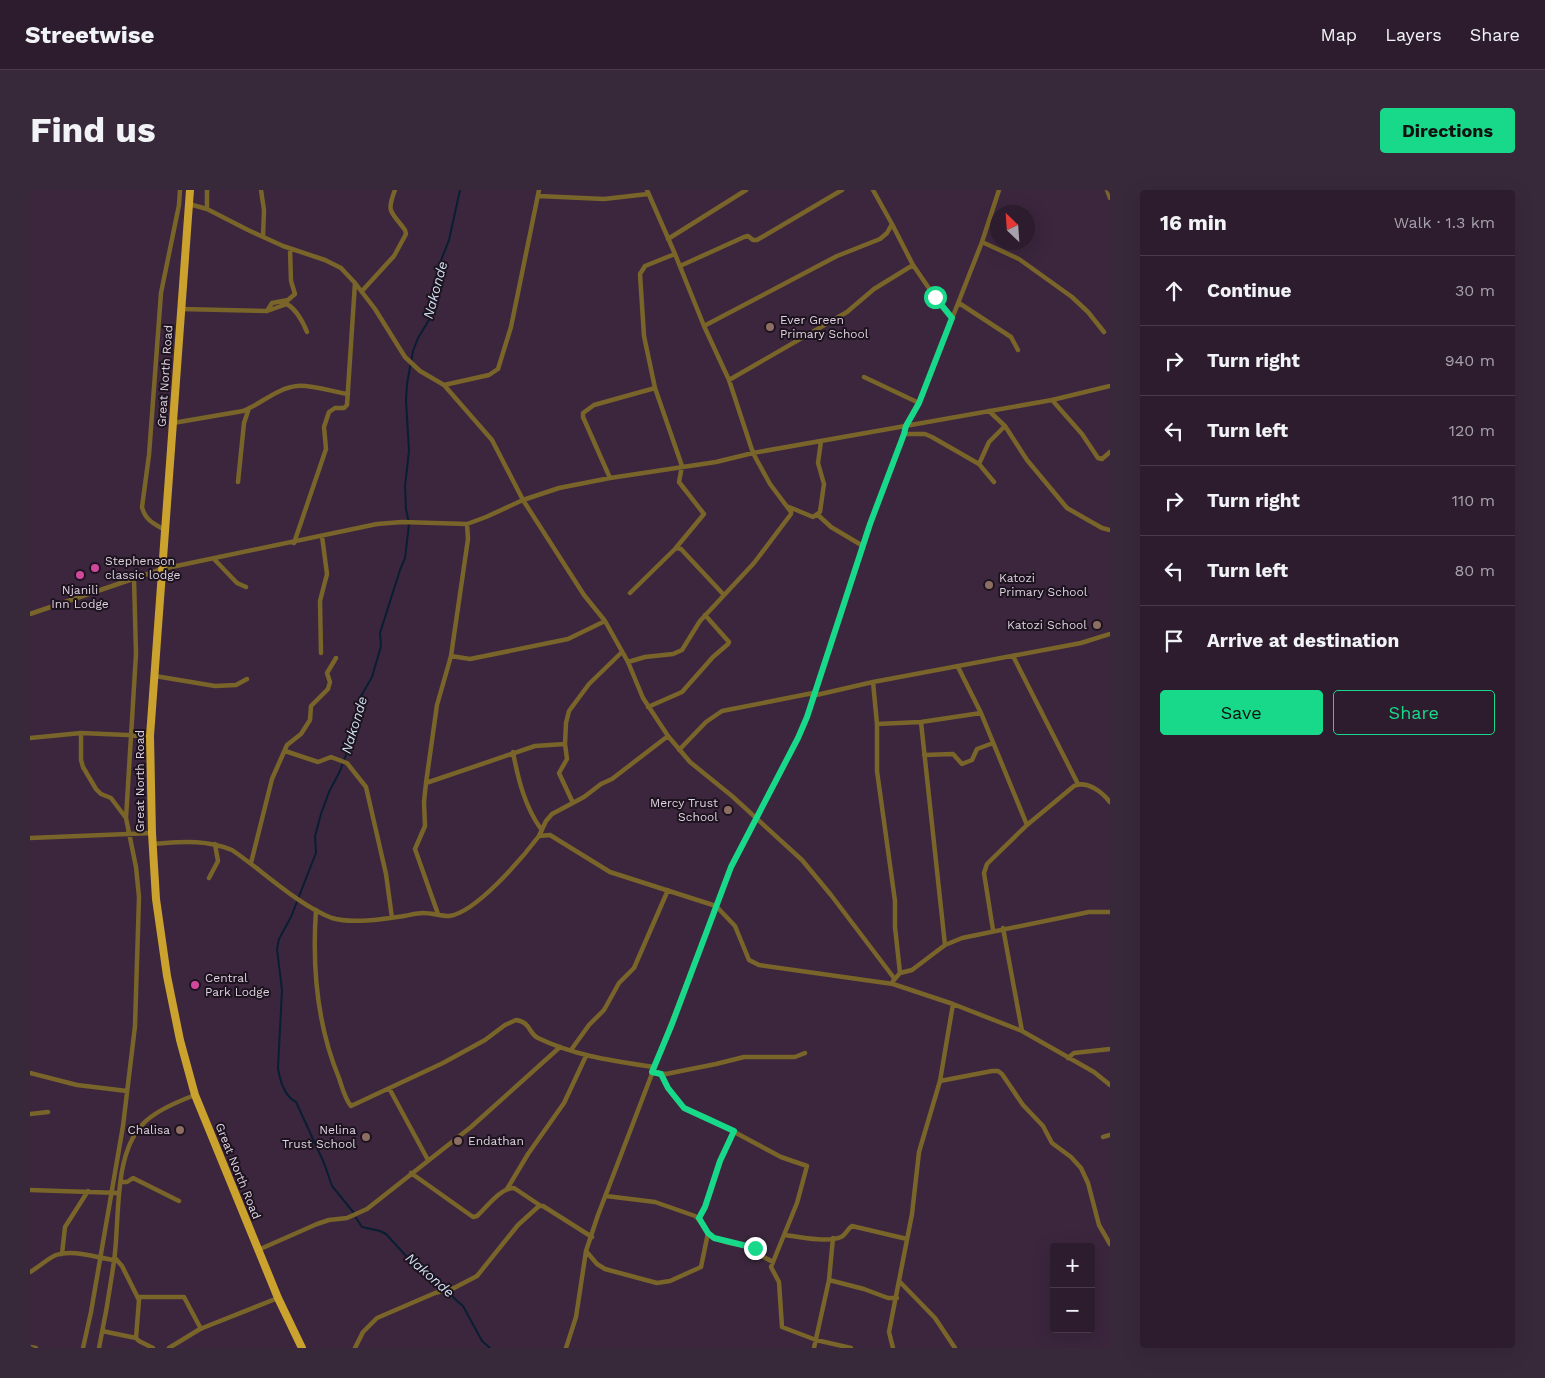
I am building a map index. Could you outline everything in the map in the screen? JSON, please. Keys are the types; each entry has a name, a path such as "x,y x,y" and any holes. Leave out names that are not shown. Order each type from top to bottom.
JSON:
{"highway":[{"name":"Great North Road","path":"190,190 150,736 152,844 156,899 167,976 180,1040 195,1095 278,1298 302,1348"}],"street":[{"path":"165,530 148,519 144,514 142,506 149,447 160,293 179,205 180,190"},
{"path":"207,190 207,209"},
{"path":"261,190 264,210 263,237"},
{"path":"362,291 394,256 406,234 391,212 390,207 395,190"},
{"path":"668,239 746,190"},
{"path":"680,266 744,236 757,240 842,190"},
{"path":"873,190 913,265 952,318"},
{"path":"566,1348 576,1317 586,1251 598,1214 731,867 798,738 906,426 919,403 959,303 1000,190"},
{"path":"1106,190 1110,198"},
{"path":"444,385 489,376 498,369 511,327 538,193 604,199 648,192 676,254 704,326 729,380 753,453 770,484 789,507 791,514 768,546 695,626 684,648 673,654 641,657 628,662"},
{"path":"189,204 207,209 290,249 336,265 356,282 405,357 420,371 444,385 492,440 523,500 584,594 605,621 628,662 648,707 668,736 690,762 732,796 807,866 831,895 893,981"},
{"path":"704,326 842,254 880,239 892,224"},
{"path":"982,242 1019,259 1072,297 1088,312 1104,332"},
{"path":"267,311 272,303 288,300 295,294 291,281 290,249"},
{"path":"630,593 675,549 704,514 680,484 682,466 655,388 644,336 640,274 645,266 676,254"},
{"path":"729,380 847,312 874,289 913,265"},
{"path":"294,543 326,449 324,427 328,412 334,408 341,409 346,407 356,282"},
{"path":"959,303 1010,337 1018,350"},
{"path":"181,309 267,311 285,304 290,305 301,318 308,332"},
{"path":"864,377 919,403"},
{"path":"173,423 249,408 278,392 299,386 348,394"},
{"path":"30,614 162,569 294,543 377,524 446,522 467,524 486,518 523,500 560,488 682,466 716,462 753,453 1052,400 1110,386"},
{"path":"610,478 583,417 583,413 594,404 655,388"},
{"path":"1052,400 1082,434 1098,458 1102,459 1110,452"},
{"path":"238,482 244,423 249,408"},
{"path":"988,411 1005,426 1026,460 1067,508 1102,528 1110,530"},
{"path":"979,464 989,442 1005,426"},
{"path":"904,434 927,435 979,464 994,482"},
{"path":"789,507 813,517 820,512 824,490 823,478 818,466 821,441"},
{"path":"818,514 831,527 863,546"},
{"path":"438,914 415,851 425,826 426,783 437,705 451,656 468,539 467,524"},
{"path":"321,653 320,601 328,574 322,536"},
{"path":"675,549 681,548 724,595"},
{"path":"214,559 237,583 246,587"},
{"path":"83,1348 123,1126 135,1026 139,897 136,867 126,818 136,654 134,578"},
{"path":"648,707 682,692 713,657 728,644 705,615"},
{"path":"451,656 470,659 568,640 605,621"},
{"path":"679,750 706,722 722,711 1081,643 1110,634"},
{"path":"573,803 559,775 567,759 565,744 566,723 569,711 589,684 622,652"},
{"path":"1013,656 1078,784"},
{"path":"251,862 272,779 289,743 301,734 310,720 311,706 328,689 330,682 327,673 336,658"},
{"path":"958,667 981,713 1027,825"},
{"path":"155,676 214,686 236,685 247,679"},
{"path":"873,682 877,724 877,771 894,892 900,972 893,981"},
{"path":"877,724 921,722 981,713"},
{"path":"921,722 945,945"},
{"path":"81,733 81,760 83,767 96,789 101,794 111,798 126,818"},
{"path":"30,738 81,733 150,736"},
{"path":"152,844 206,842 232,850 251,862 299,899 316,910 334,918 358,921 420,913 449,916 457,914 490,891 511,871 539,836 546,820 552,814 612,779 668,736"},
{"path":"924,755 953,754 962,764 972,760 977,749 993,743"},
{"path":"426,783 534,746 565,744"},
{"path":"285,751 318,762 331,758 347,763 366,787 386,874 392,918"},
{"path":"513,752 518,777 533,817 542,829"},
{"path":"993,930 984,869 992,859 1027,825 1078,784 1089,785 1110,802"},
{"path":"30,838 152,833"},
{"path":"539,836 550,835 559,839 610,872 716,906 735,926 745,954 752,962 768,966 893,981 1022,1031 1101,1077 1110,1086"},
{"path":"209,878 217,862 215,844"},
{"path":"571,1050 588,1025 604,1010 620,983 634,968 668,890"},
{"path":"316,910 314,943 317,993 330,1057 350,1106 443,1063 516,1020 528,1025 536,1037 560,1047 586,1056 653,1070 661,1074 744,1057 795,1057 805,1053"},
{"path":"900,972 912,970 945,945 962,938 993,930 1089,912 1110,912"},
{"path":"1003,928 1022,1031"},
{"path":"893,1348 889,1332 912,1214 919,1152 940,1081 953,1004"},
{"path":"258,1250 325,1221 355,1216 471,1127 560,1047"},
{"path":"1068,1058 1074,1053 1110,1049"},
{"path":"411,1174 473,1217 478,1216 507,1189 528,1154 564,1103 586,1056"},
{"path":"940,1081 992,1071 1002,1074 1022,1105 1043,1126 1052,1143 1071,1157 1081,1168 1088,1184 1099,1225 1110,1244"},
{"path":"30,1073 77,1085 126,1091"},
{"path":"661,1074 668,1088 684,1108 734,1131 780,1157 806,1166 797,1203 771,1267 779,1282 782,1327 816,1340 851,1348"},
{"path":"389,1088 428,1160"},
{"path":"99,1348 115,1259 119,1193 125,1155 133,1137 142,1124 151,1117 195,1095"},
{"path":"30,1113 48,1112"},
{"path":"699,1218 705,1207 720,1161 734,1131"},
{"path":"1103,1137 1110,1134"},
{"path":"121,1182 127,1182 134,1178 179,1201"},
{"path":"507,1189 514,1188 592,1237"},
{"path":"30,1190 119,1193"},
{"path":"62,1254 65,1227 88,1191"},
{"path":"606,1196 655,1202 695,1216 699,1218 708,1233 714,1238 754,1247 758,1254 774,1262"},
{"path":"355,1348 363,1332 377,1318 435,1293 454,1288 477,1276 518,1225 537,1207 542,1206"},
{"path":"785,1235 820,1240 842,1237 852,1226 907,1239"},
{"path":"586,1251 598,1264 610,1271 657,1283 664,1282 699,1268 708,1233"},
{"path":"814,1348 828,1280 833,1238"},
{"path":"30,1272 51,1258 62,1254 115,1259 122,1266 140,1304 136,1338"},
{"path":"828,1280 864,1289 888,1298 897,1298"},
{"path":"900,1282 935,1318 955,1348"},
{"path":"138,1297 184,1297 202,1329"},
{"path":"169,1348 202,1329 278,1298"},
{"path":"102,1331 136,1338 139,1342 153,1348"},
{"path":"30,1347 36,1348"}],"waterway":[{"name":"Nakonde","path":"354,1213 332,1186 324,1163 296,1102 288,1096 280,1078 278,1068 282,990 277,949 279,939 291,917 316,853 315,836 321,814 356,728 360,698 372,677 381,646 380,633 405,558 409,524 405,486 409,451 407,384 413,351 418,338 429,320 433,288 449,240 460,190"},
{"name":"Nakonde","path":"356,1218 362,1227 386,1234 418,1269 446,1289 463,1306 482,1341 490,1348"}],"place":[{"name":"Ever Green Primary School","path":"770,327"},
{"name":"Stephenson classic lodge","path":"95,568"},
{"name":"Njanili Inn Lodge","path":"80,575"},
{"name":"Katozi Primary School","path":"989,585"},
{"name":"Katozi School","path":"1097,625"},
{"name":"Mercy Trust School","path":"728,810"},
{"name":"Central Park Lodge","path":"195,985"},
{"name":"Chalisa","path":"180,1130"},
{"name":"Nelina Trust School","path":"366,1137"},
{"name":"Endathan","path":"458,1141"}],"route":[{"path":"755,1248 714,1238 708,1233 699,1218 705,1207 720,1161 734,1131 684,1108 668,1088 661,1074 652,1072 731,867 807,717 812,696 870,524 906,426 919,403 952,318 935,297"}]}
